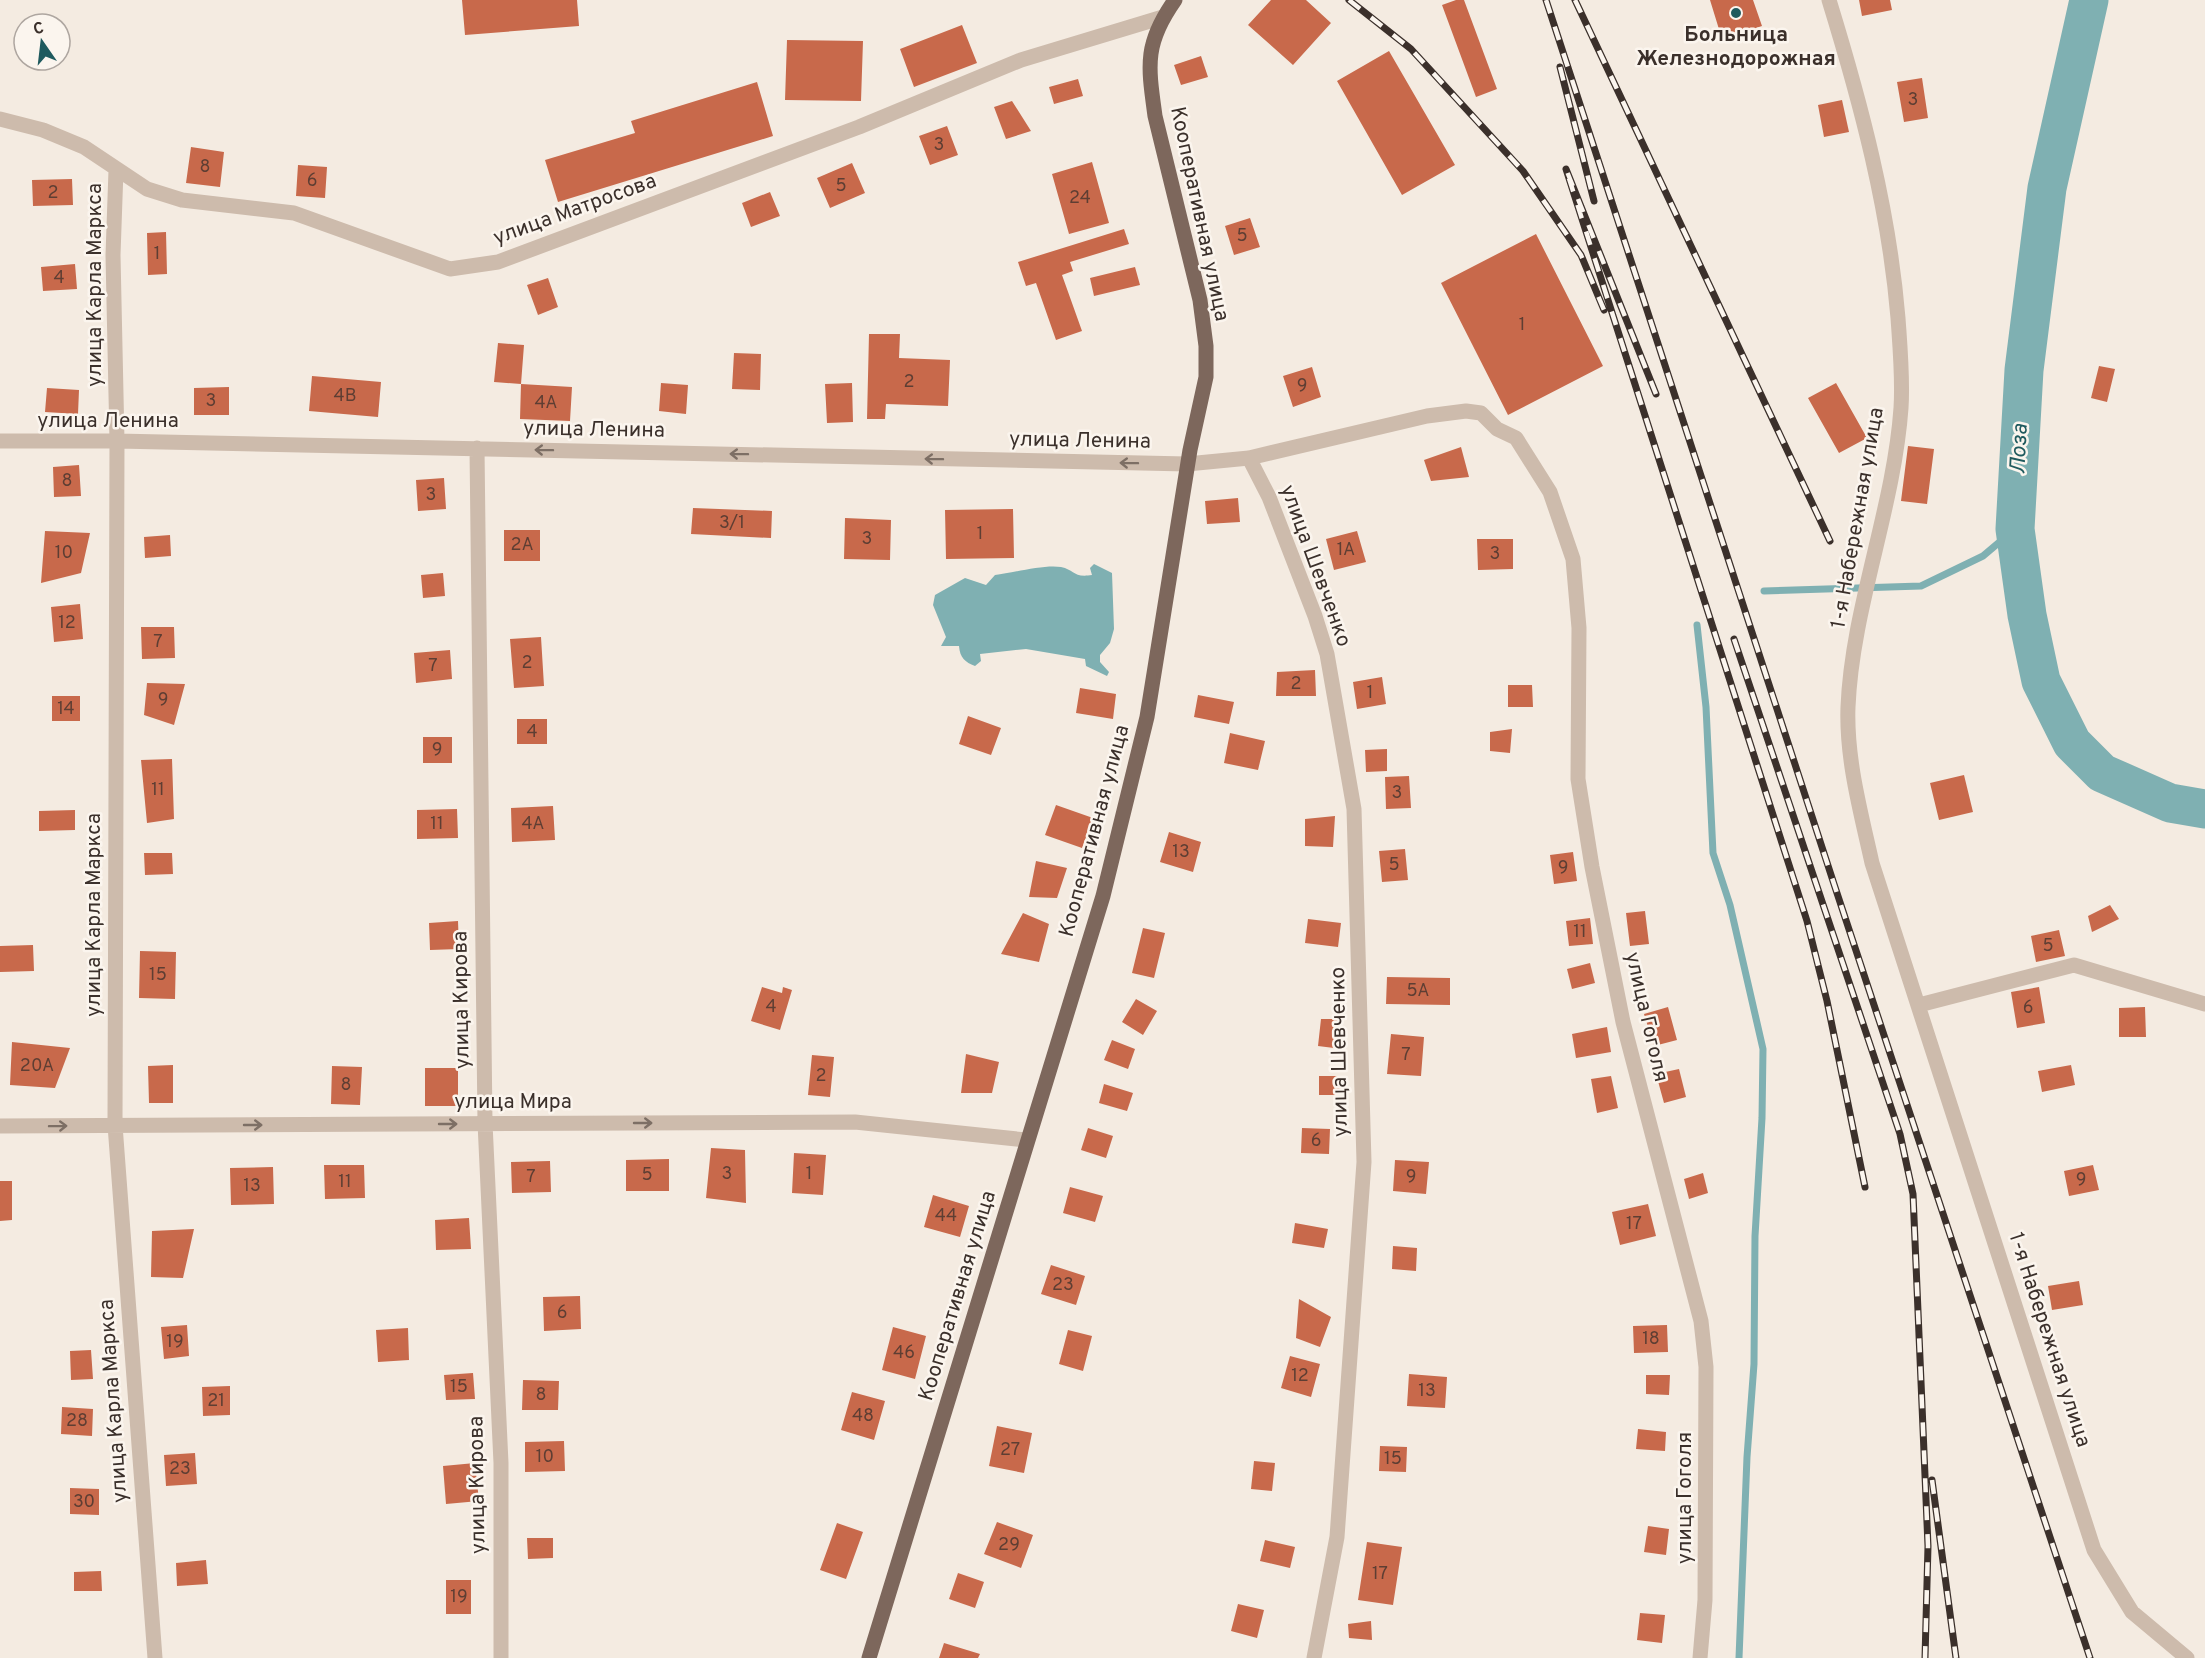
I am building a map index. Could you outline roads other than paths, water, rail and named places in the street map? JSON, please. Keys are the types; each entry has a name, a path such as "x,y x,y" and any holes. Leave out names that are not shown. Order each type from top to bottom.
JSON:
{"main road":[{"name":"Кооперативная улица","path":"869,1658 1102,896 1147,717 1187,464 1206,377 1206,346 1200,300 1155,116 1150,85 1152,42 1163,17 1175,0"}],"street":[{"name":"1-я Набережная улица","path":"1829,0 1872,154 1893,259 1900,345 1901,407 1894,463 1854,658 1848,707 1850,748 1872,863 2094,1550 2132,1612 2187,1658"},
{"name":"улица Матросова","path":"0,119 43,130 84,147 147,189 182,200 294,213 319,220 450,269 465,268 498,262 859,127 1021,60 1163,17"},
{"name":"улица Карла Маркса","path":"116,170 113,255 117,441 115,1125 155,1658"},
{"name":"улица Ленина","path":"0,441 117,441 1187,464 1250,458 1427,416 1466,411 1481,413"},
{"name":"улица Гоголя","path":"1481,413 1497,429 1516,438 1550,492 1573,559 1579,628 1578,779 1592,867 1623,1022 1701,1321 1706,1367 1706,1600 1700,1658"},
{"name":"улица Кирова","path":"477,448 485,1124 501,1463 501,1658"},
{"name":"улица Шевченко","path":"1250,458 1269,497 1315,616 1327,654 1354,809 1364,1162 1337,1538 1314,1658"},
{"path":"1918,1005 2050,969 2074,965 2205,1004"},
{"name":"улица Мира","path":"0,1126 855,1122 1026,1140"}],"water":[{"path":"1094,564 1112,573 1114,629 1110,643 1100,655 1100,662 1109,672 1107,676 1086,666 1085,659 1026,649 980,654 981,661 975,666 964,659 959,646 941,646 946,637 933,605 935,595 965,578 986,585 995,575 1054,566 1066,568 1081,575 1092,575 1090,568"}],"waterway":[{"name":"Лоза","path":"2089,0 2047,188 2024,370 2015,529 2027,615 2041,681 2072,743 2102,773 2170,803 2205,809"},
{"path":"1764,591 1921,586 1983,556 2015,529"},
{"path":"1697,625 1706,707 1713,853 1730,905 1763,1049 1762,1118 1755,1236 1754,1364 1747,1457 1739,1658"}],"railway":[{"path":"1349,0 1411,49 1523,171 1581,255 1604,310"},
{"path":"1546,0 1834,884 2090,1658"},
{"path":"1575,0 1830,541"},
{"path":"1560,67 1594,201"},
{"path":"1656,394 1566,169 1807,921 1827,1001 1865,1187"},
{"path":"1734,639 1900,1134 1913,1194 1928,1546 1925,1658"},
{"path":"1932,1480 1956,1658"}],"place":[{"name":"Больница Железнодорожная","path":"1736,13"}]}
